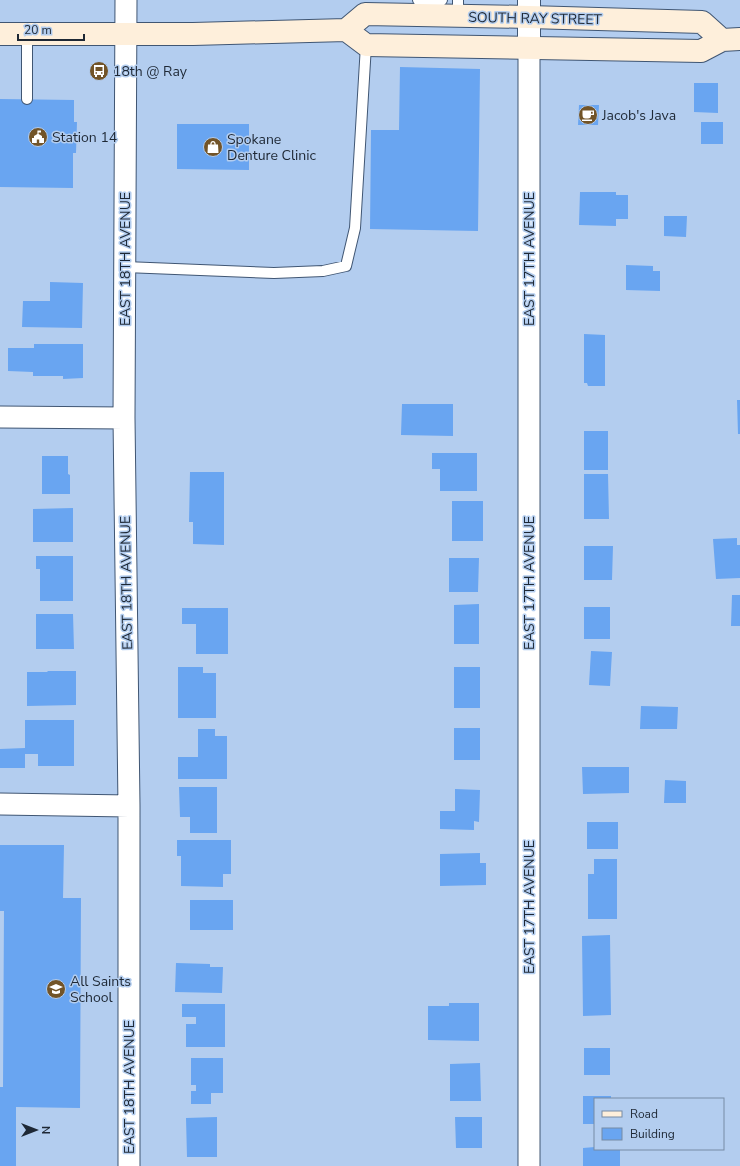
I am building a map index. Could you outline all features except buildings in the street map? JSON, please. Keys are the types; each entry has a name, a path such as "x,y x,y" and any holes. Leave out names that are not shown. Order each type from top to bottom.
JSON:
{"main road":[{"name":"SOUTH RAY STREET","path":"346,30 365,14 383,8 529,8 702,22 731,39"},
{"path":"0,34 193,34 346,30 366,45"},
{"name":"SOUTH RAY STREET","path":"366,45 701,51 731,39"}],"street":[{"name":"EAST 18TH AVENUE","path":"126,0 124,418 129,806 129,1166"},
{"name":"EAST 17TH AVENUE","path":"529,8 529,1166"},
{"path":"0,417 124,418"},
{"path":"0,804 129,806"}],"lane":[{"path":"418,0 442,0"},
{"path":"26,99 27,34"},
{"path":"125,266 274,273 323,272 346,266 355,228 366,45"}],"place":[{"name":"18th @ Ray","path":"99,71"},
{"name":"Jacob's Java","path":"588,115"},
{"name":"Station 14","path":"38,137"},
{"name":"Spokane Denture Clinic","path":"213,147"},
{"name":"All Saints School","path":"56,989"}]}
